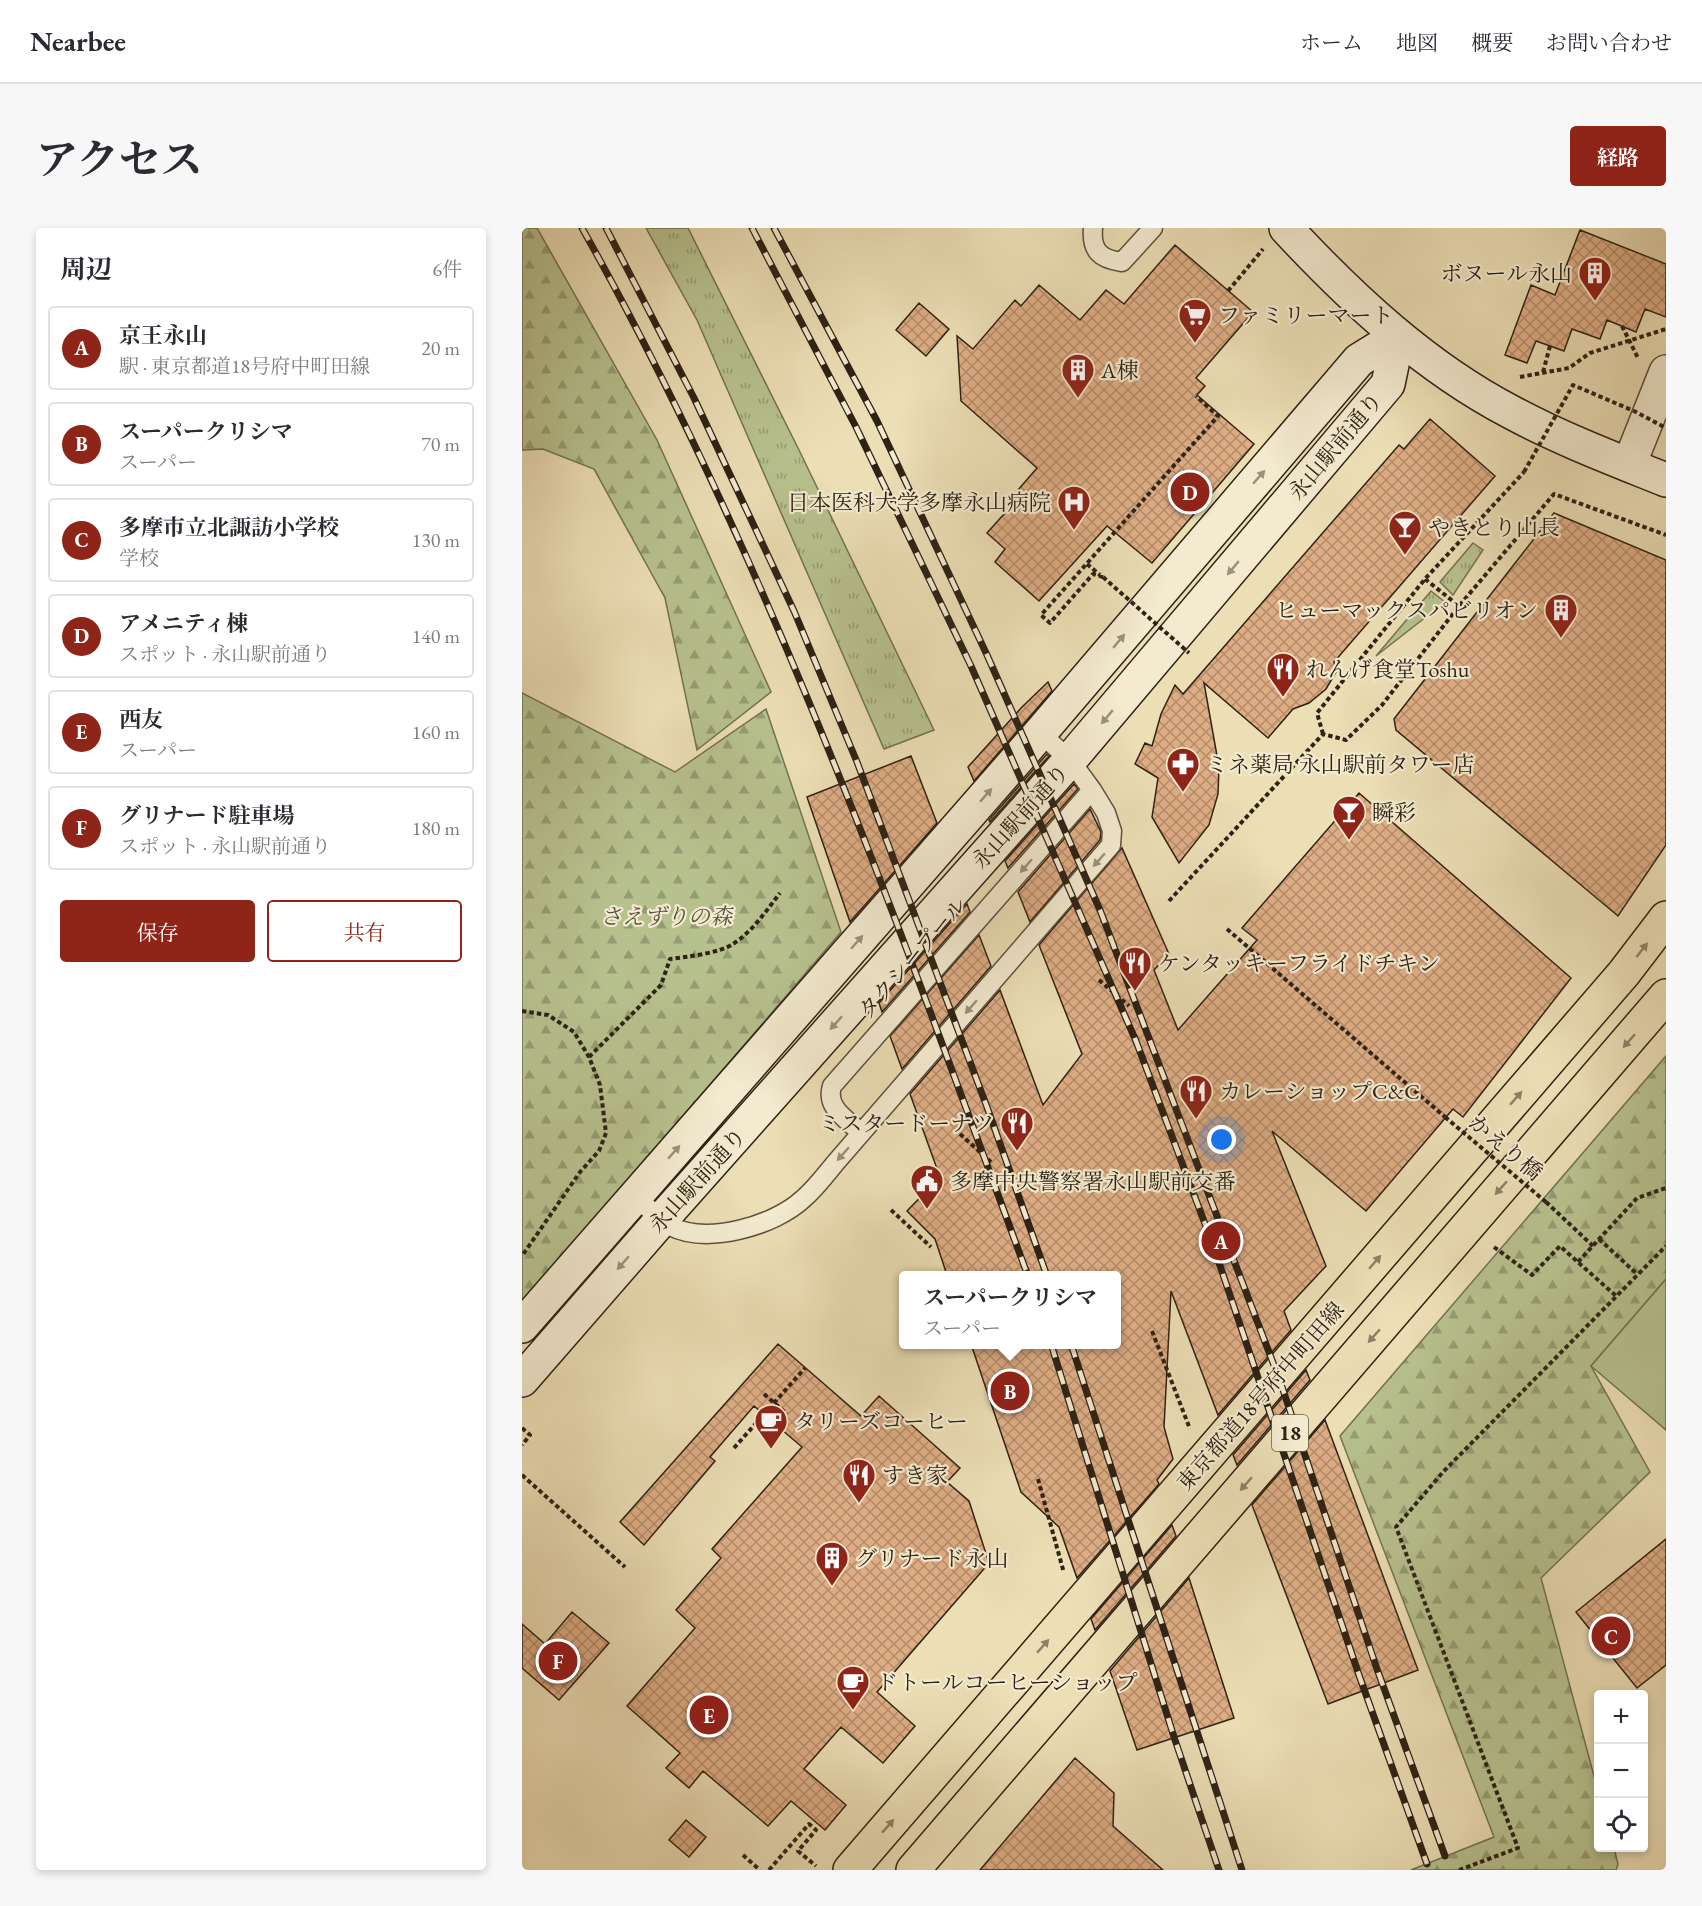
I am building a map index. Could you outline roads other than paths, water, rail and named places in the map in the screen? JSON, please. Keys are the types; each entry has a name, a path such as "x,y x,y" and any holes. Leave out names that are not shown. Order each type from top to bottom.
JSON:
{"main road":[{"name":"東京都道18号府中町田線","path":"850,1870 1624,973 1666,918"},
{"name":"東京都道18号府中町田線","path":"913,1870 1666,996"}],"street":[{"path":"1276,237 1333,279 1398,336 1460,381 1510,412 1666,480"},
{"name":"永山駅前通り","path":"522,1326 1040,734 1359,360 1398,336"},
{"name":"永山駅前通り","path":"522,1380 1070,760 1388,384 1398,336"},
{"path":"1629,465 1666,372"},
{"path":"1230,511 1260,536"}],"lane":[{"path":"1094,228 1092,238 1096,249 1107,260 1122,262 1153,228"},
{"path":"635,1196 670,1226 702,1233 736,1232 773,1218 802,1200 861,1133 1112,845 1112,831 1106,813 1092,790 1070,760 1040,734"},
{"name":"タクシープール","path":"861,1133 832,1106 829,1095 832,1086 1092,790"}],"railway":[{"path":"582,228 649,354 712,482 770,611 826,743 878,875 1026,1271"},
{"path":"606,228 694,398 794,611 857,762 987,1107 1045,1271"},
{"path":"752,228 856,427 971,666 1136,1041 1213,1245 1360,1678 1427,1864"},
{"path":"774,228 877,421 987,655 1100,910 1280,1381 1377,1669 1445,1856"},
{"path":"1053,1349 1174,1737 1219,1870"},
{"path":"1073,1349 1242,1870"}],"place":[{"name":"ボヌール永山","path":"1595,302"},
{"name":"ファミリーマート","path":"1195,344"},
{"name":"A棟","path":"1078,399"},
{"name":"アメニティ棟","path":"1190,492"},
{"name":"日本医科大学多摩永山病院","path":"1074,531"},
{"name":"やきとり山長","path":"1405,556"},
{"name":"ヒューマックスパビリオン","path":"1561,639"},
{"name":"れんげ食堂Toshu","path":"1283,698"},
{"name":"ミネ薬局 永山駅前タワー店","path":"1183,793"},
{"name":"瞬彩","path":"1349,841"},
{"name":"ケンタッキーフライドチキン","path":"1135,992"},
{"name":"カレーショップC&C","path":"1196,1120"},
{"name":"ミスタードーナツ","path":"1017,1152"},
{"name":"多摩中央警察署永山駅前交番","path":"927,1210"},
{"name":"京王永山","path":"1221,1241"},
{"name":"スーパークリシマ","path":"1010,1391"},
{"name":"タリーズコーヒー","path":"771,1450"},
{"name":"すき家","path":"859,1504"},
{"name":"グリナード永山","path":"832,1587"},
{"name":"多摩市立北諏訪小学校","path":"1611,1636"},
{"name":"グリナード駐車場","path":"558,1661"},
{"name":"ドトールコーヒーショップ","path":"853,1711"},
{"name":"西友","path":"709,1715"}],"park label":[{"name":"さえずりの森","path":"666,916"}]}
